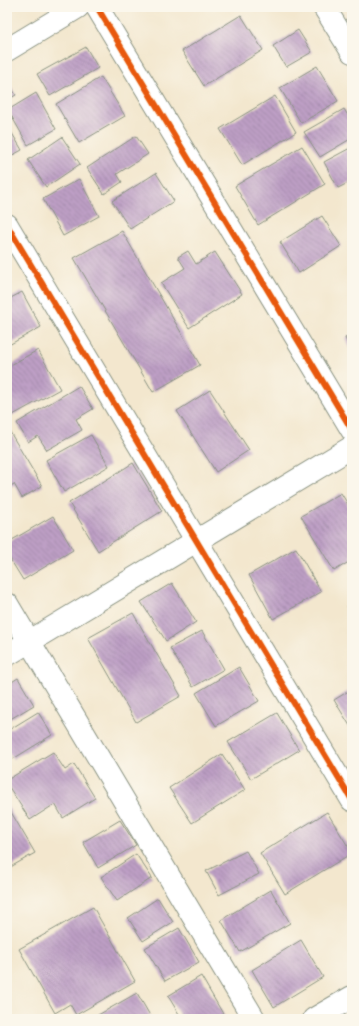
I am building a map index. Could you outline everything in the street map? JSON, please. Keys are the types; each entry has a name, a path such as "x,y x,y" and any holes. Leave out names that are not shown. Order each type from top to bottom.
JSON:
{"street":[{"path":"7,50 78,7"},
{"path":"97,7 352,430"},
{"path":"324,7 352,52"},
{"path":"7,226 352,800"},
{"path":"7,655 352,447"},
{"path":"7,604 254,1019"},
{"path":"314,1019 352,996"}],"building":[{"path":"241,15 263,50 204,86 182,51"},
{"path":"298,30 312,52 286,67 273,46"},
{"path":"86,47 98,68 50,96 37,74"},
{"path":"317,66 338,101 301,123 280,88"},
{"path":"101,77 125,116 79,143 56,104"},
{"path":"7,81 16,95 7,100"},
{"path":"36,93 56,129 28,145 8,110"},
{"path":"275,96 296,132 242,165 220,129"},
{"path":"344,109 352,122 352,138 320,157 304,132"},
{"path":"7,125 22,150 7,158"},
{"path":"136,136 148,154 117,174 122,182 104,194 87,168"},
{"path":"62,137 80,164 46,187 28,160"},
{"path":"302,146 325,184 258,225 235,186"},
{"path":"352,147 352,181 338,188 324,162"},
{"path":"156,173 174,201 130,229 112,201"},
{"path":"79,179 99,216 63,236 43,199"},
{"path":"322,216 341,246 299,273 280,242"},
{"path":"122,231 200,365 153,392 74,258"},
{"path":"188,251 196,264 215,252 242,294 189,328 161,283 185,268 178,257"},
{"path":"22,292 41,327 7,346 7,300"},
{"path":"352,334 352,352 345,338"},
{"path":"38,350 60,389 11,416 7,409 7,367"},
{"path":"79,386 93,409 76,419 82,430 47,450 38,436 28,442 17,423"},
{"path":"210,390 249,450 216,472 177,411"},
{"path":"7,427 42,486 22,498 14,484 7,488"},
{"path":"91,435 109,466 64,492 46,460"},
{"path":"133,463 162,511 98,551 69,503"},
{"path":"341,493 352,511 352,560 334,571 301,516"},
{"path":"53,516 73,550 23,580 7,554 7,543"},
{"path":"296,548 321,592 273,619 249,575"},
{"path":"172,583 196,622 166,641 141,602"},
{"path":"352,603 352,615 347,606"},
{"path":"133,613 181,696 136,722 88,638"},
{"path":"202,631 224,669 193,687 170,648"},
{"path":"239,667 259,701 216,726 196,693"},
{"path":"18,678 34,705 7,721 7,685"},
{"path":"352,689 352,729 334,700"},
{"path":"38,712 52,735 13,759 7,750 7,731"},
{"path":"277,713 299,750 251,779 228,742"},
{"path":"53,752 65,770 74,764 95,798 63,818 55,804 30,820 7,784 7,780"},
{"path":"222,754 245,790 192,823 169,788"},
{"path":"7,807 35,853 7,869"},
{"path":"327,812 352,853 285,894 260,853"},
{"path":"120,820 136,845 98,868 83,842"},
{"path":"246,851 259,874 219,895 206,871"},
{"path":"136,854 152,878 117,901 101,877"},
{"path":"271,890 290,923 240,952 221,920"},
{"path":"158,898 173,922 143,941 128,918"},
{"path":"93,907 135,981 76,1015 70,1004 55,1013 19,949"},
{"path":"179,928 199,962 165,981 145,948"},
{"path":"301,940 323,977 274,1007 252,970"},
{"path":"201,976 226,1019 182,1019 168,996"},
{"path":"137,993 152,1019 91,1019"}],"cycle path":[{"path":"97,7 352,430"},
{"path":"7,225 352,800"}]}
